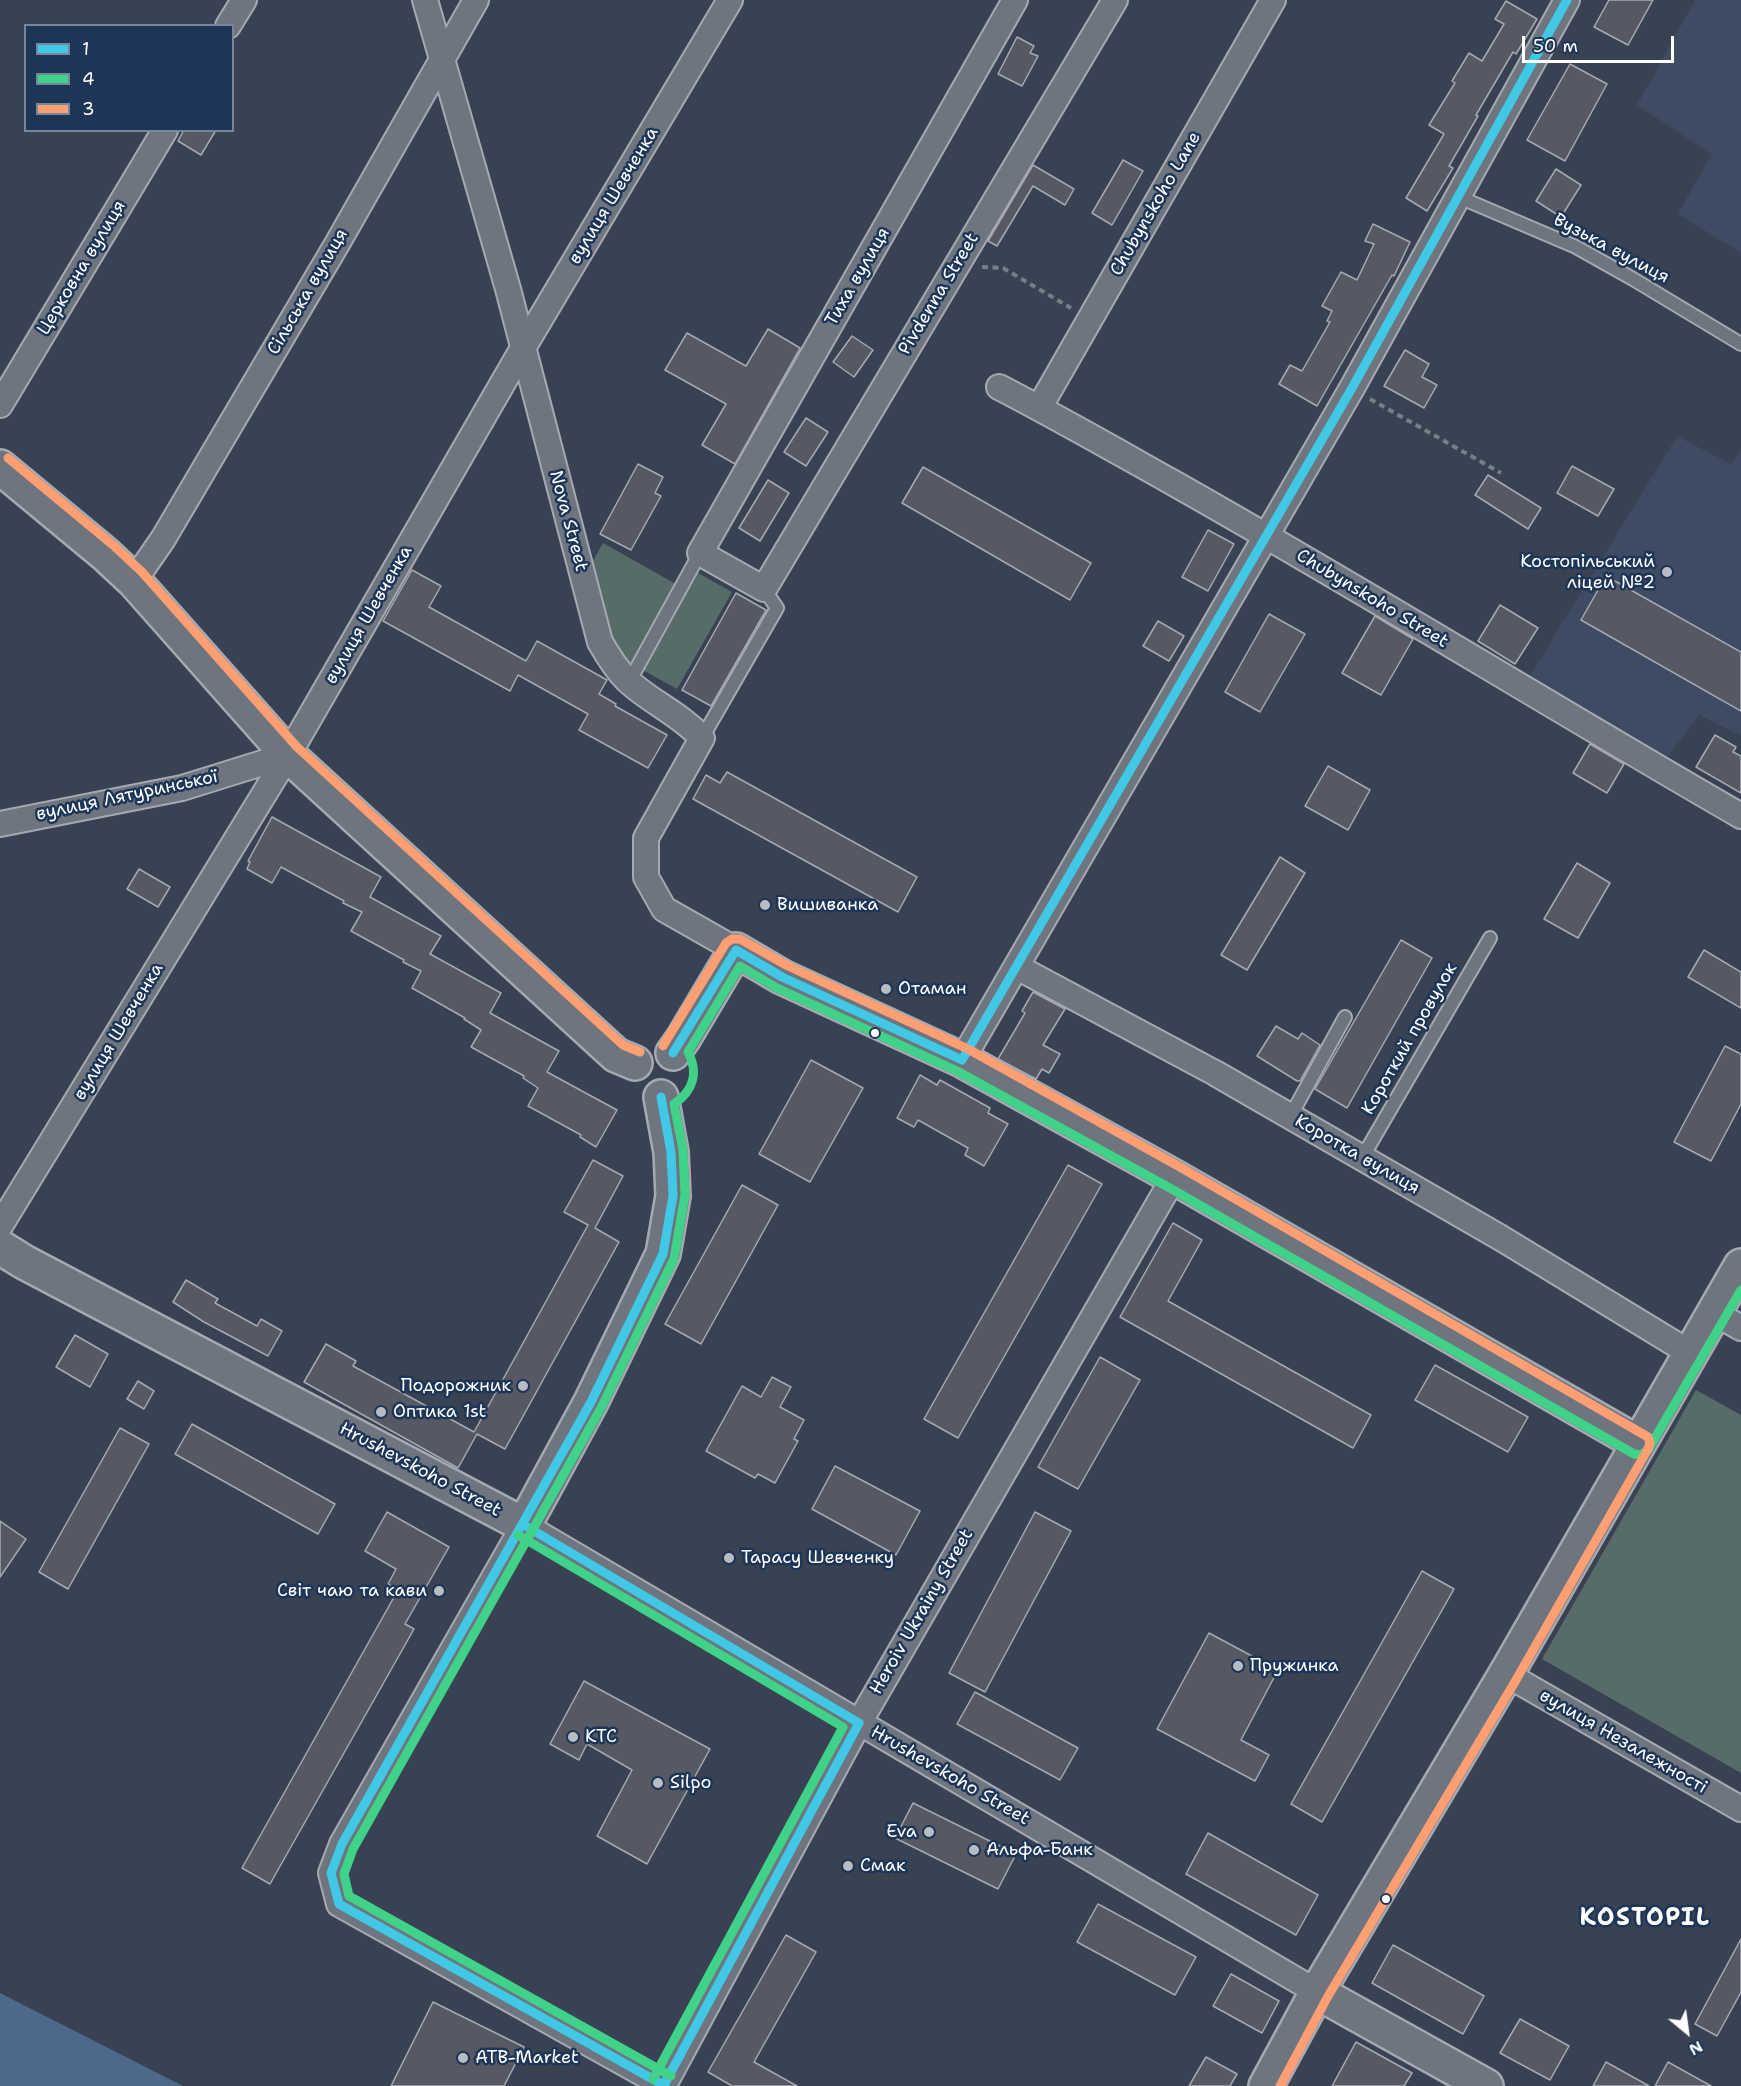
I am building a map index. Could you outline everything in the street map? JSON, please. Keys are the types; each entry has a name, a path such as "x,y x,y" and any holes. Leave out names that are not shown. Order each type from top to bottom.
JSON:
{"street":[{"path":"229,24 244,0"},
{"name":"Nova Street","path":"425,0 508,289 600,642 614,665 629,682 688,723 702,738"},
{"name":"Сільська вулиця","path":"134,581 163,540 337,244 476,0"},
{"name":"вулиця Шевченка","path":"0,1226 288,755 523,348 730,0"},
{"name":"Тиха вулиця","path":"700,554 1015,0"},
{"name":"Pivdenna Street","path":"764,589 1115,0"},
{"name":"Chubynskoho Lane","path":"1039,408 1273,0"},
{"path":"962,1060 1352,388 1567,0"},
{"name":"Церковна вулиця","path":"0,405 164,132"},
{"name":"Chubynskoho Street","path":"999,387 1265,535 1601,736 1741,816"},
{"path":"0,467 134,581 288,755 616,1055 635,1063"},
{"path":"700,554 764,589"},
{"path":"702,738 646,838 646,877 664,909 782,977 962,1060 1174,1177 1638,1443"},
{"name":"вулиця Лятуринської","path":"0,824 182,788 288,755"},
{"path":"673,1053 736,950"},
{"name":"Коротка вулиця","path":"1017,967 1290,1116 1501,1238 1690,1353"},
{"path":"654,1048 662,1048 673,1053 680,1061 682,1076 675,1090 661,1097 652,1096 638,1087 634,1079 635,1063 640,1056 654,1048"},
{"path":"661,1097 670,1152 672,1196 663,1254 591,1402 524,1525 342,1845 331,1874 339,1904 664,2086"},
{"name":"Heroiv Ukrainy Street","path":"664,2086 859,1723 1174,1177"},
{"name":"Hrushevskoho Street","path":"0,1247 24,1262 524,1525 1317,1992 1486,2086"},
{"path":"1266,2086 1317,1992 1506,1674 1690,1353 1728,1320 1741,1266"},
{"name":"вулиця Незалежності","path":"1506,1674 1741,1809"}],"lane":[{"name":"Вузька вулиця","path":"1459,197 1576,247 1634,279 1741,344"},
{"path":"629,682 700,554"},
{"path":"702,738 777,608 764,589"},
{"name":"Короткий провулок","path":"1362,1158 1490,938"},
{"path":"1290,1116 1345,1017"}],"path":[{"path":"957,264 1003,268 1090,319"},
{"path":"1352,388 1501,473"}],"shaded area":[{"path":"1695,0 1741,0 1741,253 1678,214 1711,154 1637,105"},
{"name":"Костопільський ліцей №2","path":"1677,436 1731,464 1741,451 1741,736 1699,715 1668,757 1528,679"},
{"path":"0,1993 183,2086 0,2086"}],"green space":[{"path":"603,543 681,587 693,570 732,592 677,689 623,659 607,635 589,568"},
{"path":"1696,1390 1741,1415 1741,1773 1542,1659"}],"building":[{"path":"1609,0 1653,0 1628,45 1594,27"},
{"path":"1506,1 1537,19 1516,54 1513,52 1476,115 1478,116 1449,166 1453,168 1427,211 1406,198 1444,134 1429,125 1455,83 1452,81 1469,53 1482,61 1504,24 1495,19"},
{"path":"1017,37 1034,46 1030,53 1038,56 1022,86 998,74"},
{"path":"1570,64 1607,84 1565,161 1527,140"},
{"path":"183,132 215,132 201,155 178,141"},
{"path":"1123,160 1143,171 1112,225 1092,213"},
{"path":"1033,165 1074,189 1065,205 1033,186 997,246 988,241"},
{"path":"1556,169 1581,185 1561,217 1536,201"},
{"path":"1373,224 1410,242 1394,276 1392,275 1317,406 1279,384 1290,365 1302,371 1330,322 1327,321 1332,311 1322,306 1341,272 1357,280 1374,244 1365,241"},
{"path":"768,329 800,348 735,464 702,445 726,404 665,370 687,333 746,366"},
{"path":"852,336 873,350 854,377 833,362"},
{"path":"1405,350 1429,364 1422,377 1437,385 1424,408 1384,386"},
{"path":"806,418 828,432 806,466 784,452"},
{"path":"638,464 663,477 655,493 661,496 631,550 600,534"},
{"path":"1572,466 1614,489 1598,516 1557,493"},
{"path":"923,467 1091,563 1070,600 902,503"},
{"path":"1488,475 1541,508 1528,529 1475,495"},
{"path":"768,480 789,493 760,541 739,528"},
{"path":"1208,530 1234,544 1208,591 1182,577"},
{"path":"412,570 441,586 429,607 526,661 537,641 607,680 599,694 616,704 615,706 667,735 648,768 579,730 588,714 518,675 510,691 383,621"},
{"path":"1606,576 1741,652 1741,711 1581,620"},
{"path":"736,593 766,610 711,706 682,690"},
{"path":"1500,605 1538,628 1515,664 1478,641"},
{"path":"1269,614 1305,634 1260,712 1225,692"},
{"path":"1375,616 1413,639 1381,695 1342,673"},
{"path":"1158,621 1184,636 1169,661 1143,646"},
{"path":"1715,735 1736,747 1733,752 1741,756 1741,793 1696,767"},
{"path":"1590,744 1624,764 1607,793 1573,773"},
{"path":"1328,766 1370,790 1348,830 1305,806"},
{"path":"727,772 917,877 898,912 693,799 706,775 720,783"},
{"path":"272,817 381,877 370,897 441,936 430,954 501,993 490,1013 559,1051 547,1072 617,1110 596,1147 580,1137 581,1135 528,1106 538,1088 523,1078 524,1076 471,1047 481,1030 465,1018 412,988 421,971 351,931 362,912 281,867 272,883 247,869 250,862 248,861"},
{"path":"1280,857 1305,873 1247,970 1221,955"},
{"path":"1577,863 1610,883 1578,938 1544,919"},
{"path":"139,869 170,887 158,907 127,889"},
{"path":"1401,940 1432,958 1347,1108 1315,1089"},
{"path":"1704,950 1741,972 1741,1008 1688,977"},
{"path":"1033,992 1065,1009 1043,1045 1060,1054 1049,1073 1042,1069 1036,1079 998,1059 1025,1013 1022,1011"},
{"path":"1276,1026 1298,1039 1302,1033 1320,1045 1300,1081 1257,1056"},
{"path":"1725,1046 1741,1054 1741,1104 1711,1161 1674,1142"},
{"path":"811,1060 863,1088 810,1182 759,1154"},
{"path":"920,1075 937,1085 940,1080 990,1108 988,1113 1008,1124 984,1166 965,1155 968,1148 918,1120 914,1127 897,1118"},
{"path":"593,1160 623,1176 595,1228 619,1242 505,1449 477,1434 458,1468 304,1382 326,1344 356,1361 353,1366 474,1432 588,1225 564,1212"},
{"path":"1068,1165 1102,1184 958,1438 924,1419"},
{"path":"742,1185 778,1205 701,1344 665,1324"},
{"path":"1173,1223 1202,1240 1168,1301 1371,1415 1353,1448 1120,1317"},
{"path":"186,1280 218,1299 215,1303 257,1326 261,1319 282,1331 268,1356 204,1322 173,1302"},
{"path":"75,1335 108,1354 90,1387 56,1367"},
{"path":"1100,1357 1140,1380 1078,1489 1038,1467"},
{"path":"1435,1365 1528,1417 1508,1452 1415,1400"},
{"path":"772,1377 791,1387 780,1407 804,1420 794,1439 798,1441 775,1483 758,1474 755,1478 706,1451 742,1386 761,1397"},
{"path":"138,1381 154,1391 144,1409 127,1399"},
{"path":"192,1424 335,1504 318,1534 175,1454"},
{"path":"120,1428 149,1444 68,1589 39,1572"},
{"path":"835,1466 920,1511 896,1555 812,1509"},
{"path":"387,1512 449,1547 405,1624 414,1629 270,1884 242,1868 398,1590 388,1584 396,1569 365,1551"},
{"path":"1035,1512 1071,1531 985,1692 949,1673"},
{"path":"0,1521 26,1539 0,1577"},
{"path":"1422,1571 1454,1589 1322,1822 1291,1804"},
{"path":"1209,1633 1278,1670 1241,1740 1269,1755 1255,1781 1157,1729"},
{"name":"Silpo","path":"584,1681 710,1749 647,1864 597,1836 632,1770 587,1744 579,1760 550,1744"},
{"path":"975,1692 1078,1748 1060,1780 957,1724"},
{"path":"913,1803 1016,1854 998,1889 895,1838"},
{"path":"1208,1833 1318,1895 1296,1935 1186,1874"},
{"path":"1098,1904 1196,1957 1175,1995 1077,1942"},
{"path":"786,1935 816,1952 754,2062 797,2086 732,2086 708,2072"},
{"path":"1741,1939 1741,1992 1717,2036 1695,2024"},
{"path":"1393,1945 1484,1996 1463,2034 1372,1983"},
{"path":"1231,1974 1279,2001 1262,2033 1213,2006"},
{"path":"433,2002 524,2047 504,2086 391,2086"},
{"path":"1520,2019 1569,2046 1550,2080 1500,2053"},
{"path":"1356,2042 1412,2073 1404,2086 1332,2086"},
{"path":"1206,2057 1237,2074 1230,2086 1189,2086"},
{"path":"1606,2062 1649,2086 1593,2086"},
{"path":"1668,2062 1711,2086 1655,2086"}],"transit line":[{"name":"1","path":"673,1053 736,950 782,977 962,1060 1352,388 1567,0"},
{"name":"3","path":"8,458 142,572 297,747 623,1045 640,1052"},
{"name":"3","path":"663,1046 726,943 732,939 740,939 788,966 968,1049 1180,1167 1648,1437 1650,1443 1648,1449 1516,1680 1327,1998 1280,2086"},
{"name":"4","path":"671,2076 349,1896 344,1874 353,1849 601,1408 674,1259 685,1195 683,1150 674,1104 686,1093 692,1081 693,1067 688,1052 740,966 777,988 957,1071 1168,1187 1634,1454 1641,1455 1648,1450 1741,1290"},
{"name":"1","path":"661,1097 671,1152 673,1196 663,1254 591,1402 342,1844 331,1873 339,1904 665,2086"},
{"name":"1","path":"524,1525 859,1723 664,2085"},
{"name":"4","path":"518,1535 843,1727 653,2079"}],"place":[{"name":"Костопільський ліцей №2","path":"1667,572"},
{"name":"Вишиванка","path":"765,905"},
{"name":"Отаман","path":"886,989"},
{"name":"Подорожник","path":"523,1386"},
{"name":"Оптика 1st","path":"381,1412"},
{"name":"Тарасу Шевченку","path":"729,1558"},
{"name":"Світ чаю та кави","path":"439,1591"},
{"name":"Пружинка","path":"1238,1666"},
{"name":"КТС","path":"573,1737"},
{"name":"Silpo","path":"658,1783"},
{"name":"Eva","path":"929,1832"},
{"name":"Альфа-Банк","path":"974,1850"},
{"name":"Смак","path":"848,1866"},
{"name":"ATB-Market","path":"463,2058"}],"district":[{"name":"KOSTOPIL","path":"1645,1919"}]}
